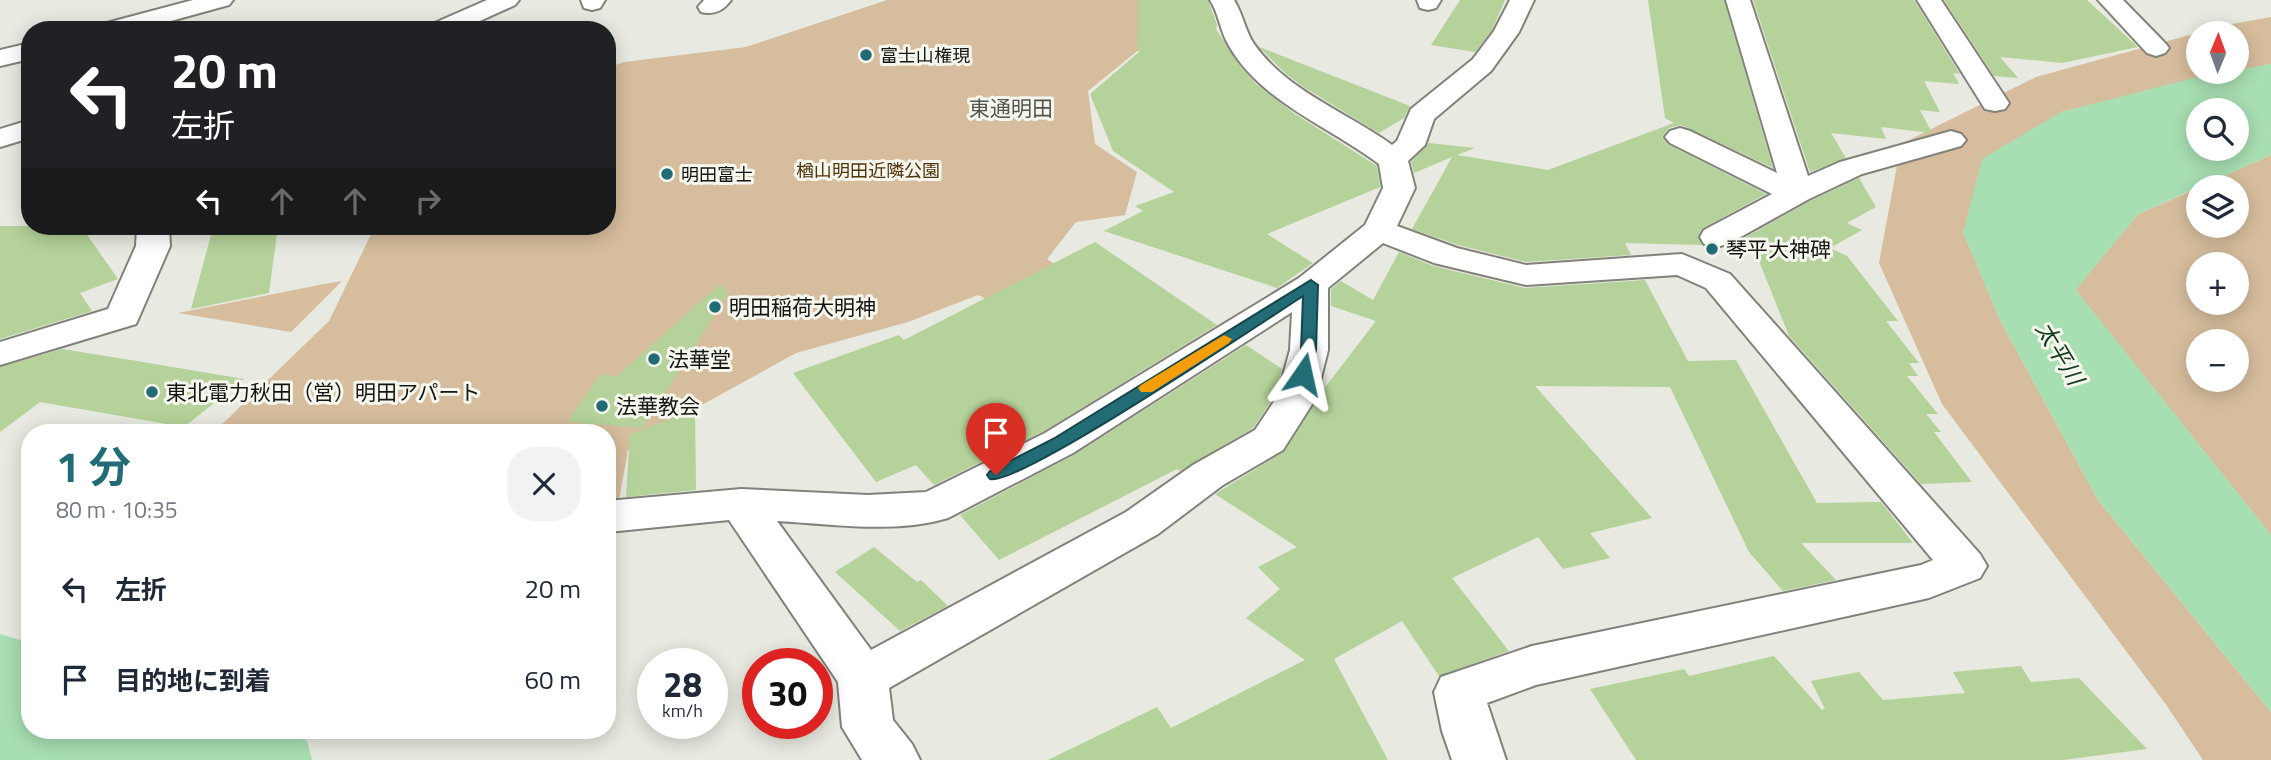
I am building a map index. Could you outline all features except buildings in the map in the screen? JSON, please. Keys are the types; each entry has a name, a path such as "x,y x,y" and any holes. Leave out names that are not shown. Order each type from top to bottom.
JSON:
{"street":[{"path":"142,21 220,0"},
{"path":"459,21 507,0"},
{"path":"1738,0 1798,192"},
{"path":"1929,0 1995,103"},
{"path":"2110,0 2156,48"},
{"path":"1392,159 1410,145 1421,115 1482,65 1531,4"},
{"path":"616,515 741,504 867,510 933,507 1059,443 1311,285 1379,230 1399,188 1392,159 1290,95 1264,72 1240,43 1235,5"},
{"path":"0,58 21,53"},
{"path":"0,138 21,132"},
{"path":"1680,137 1776,186 1798,192"},
{"path":"1716,237 1798,192 1851,168 1951,140"},
{"path":"1379,230 1446,256 1526,275 1682,264 1718,281 1964,566 1929,582 1532,666 1459,692 1468,731 1479,760"},
{"path":"0,354 123,316 153,246 153,235"},
{"path":"863,677 1142,523 1208,475 1269,440 1296,398 1309,350 1311,285"},
{"path":"741,504 863,677 868,727 893,760"}],"green space":[{"name":"楢山明田近隣公園","path":"887,0 1142,0 1141,48 1088,91 1095,144 1137,172 1125,215 1076,222 1047,259 1073,277 1074,341 978,295 908,322 796,353 649,434 628,450 616,517 616,424 222,424 329,321 371,235 616,235 616,65 746,47"},
{"path":"2271,17 2271,64 2249,69 2248,21"},
{"path":"2186,36 2186,82 2061,112 1963,232 2001,322 2098,500 2271,712 2271,760 2203,760 2167,706 1942,404 1879,263 1901,144 2036,77"},
{"path":"2271,155 2271,535 2075,290 2138,214 2186,193 2186,238 2249,238 2249,175 2226,175"},
{"path":"342,281 291,332 178,313 319,285"}],"water":[{"name":"太平川","path":"2271,64 2271,155 2226,175 2186,175 2186,193 2138,214 2076,290 2271,535 2271,712 2098,500 2001,322 1963,233 1982,159 2061,112 2186,80 2186,84 2249,84 2249,68"},
{"path":"0,634 21,640 21,739 305,739 312,760 0,760"}],"slow traffic":[{"path":"1146,388 1224,339"}],"place":[{"name":"富士山権現","path":"866,55"},
{"name":"明田富士","path":"667,174"},
{"name":"琴平大神碑","path":"1712,249"},
{"name":"明田稲荷大明神","path":"715,307"},
{"name":"法華堂","path":"654,359"},
{"name":"東北電力秋田（営）明田アパート","path":"152,392"},
{"name":"法華教会","path":"602,406"}],"district":[{"name":"東通明田","path":"1011,108"}],"route":[{"path":"996,475 1059,443 1311,285 1309,350 1303,374"}]}
